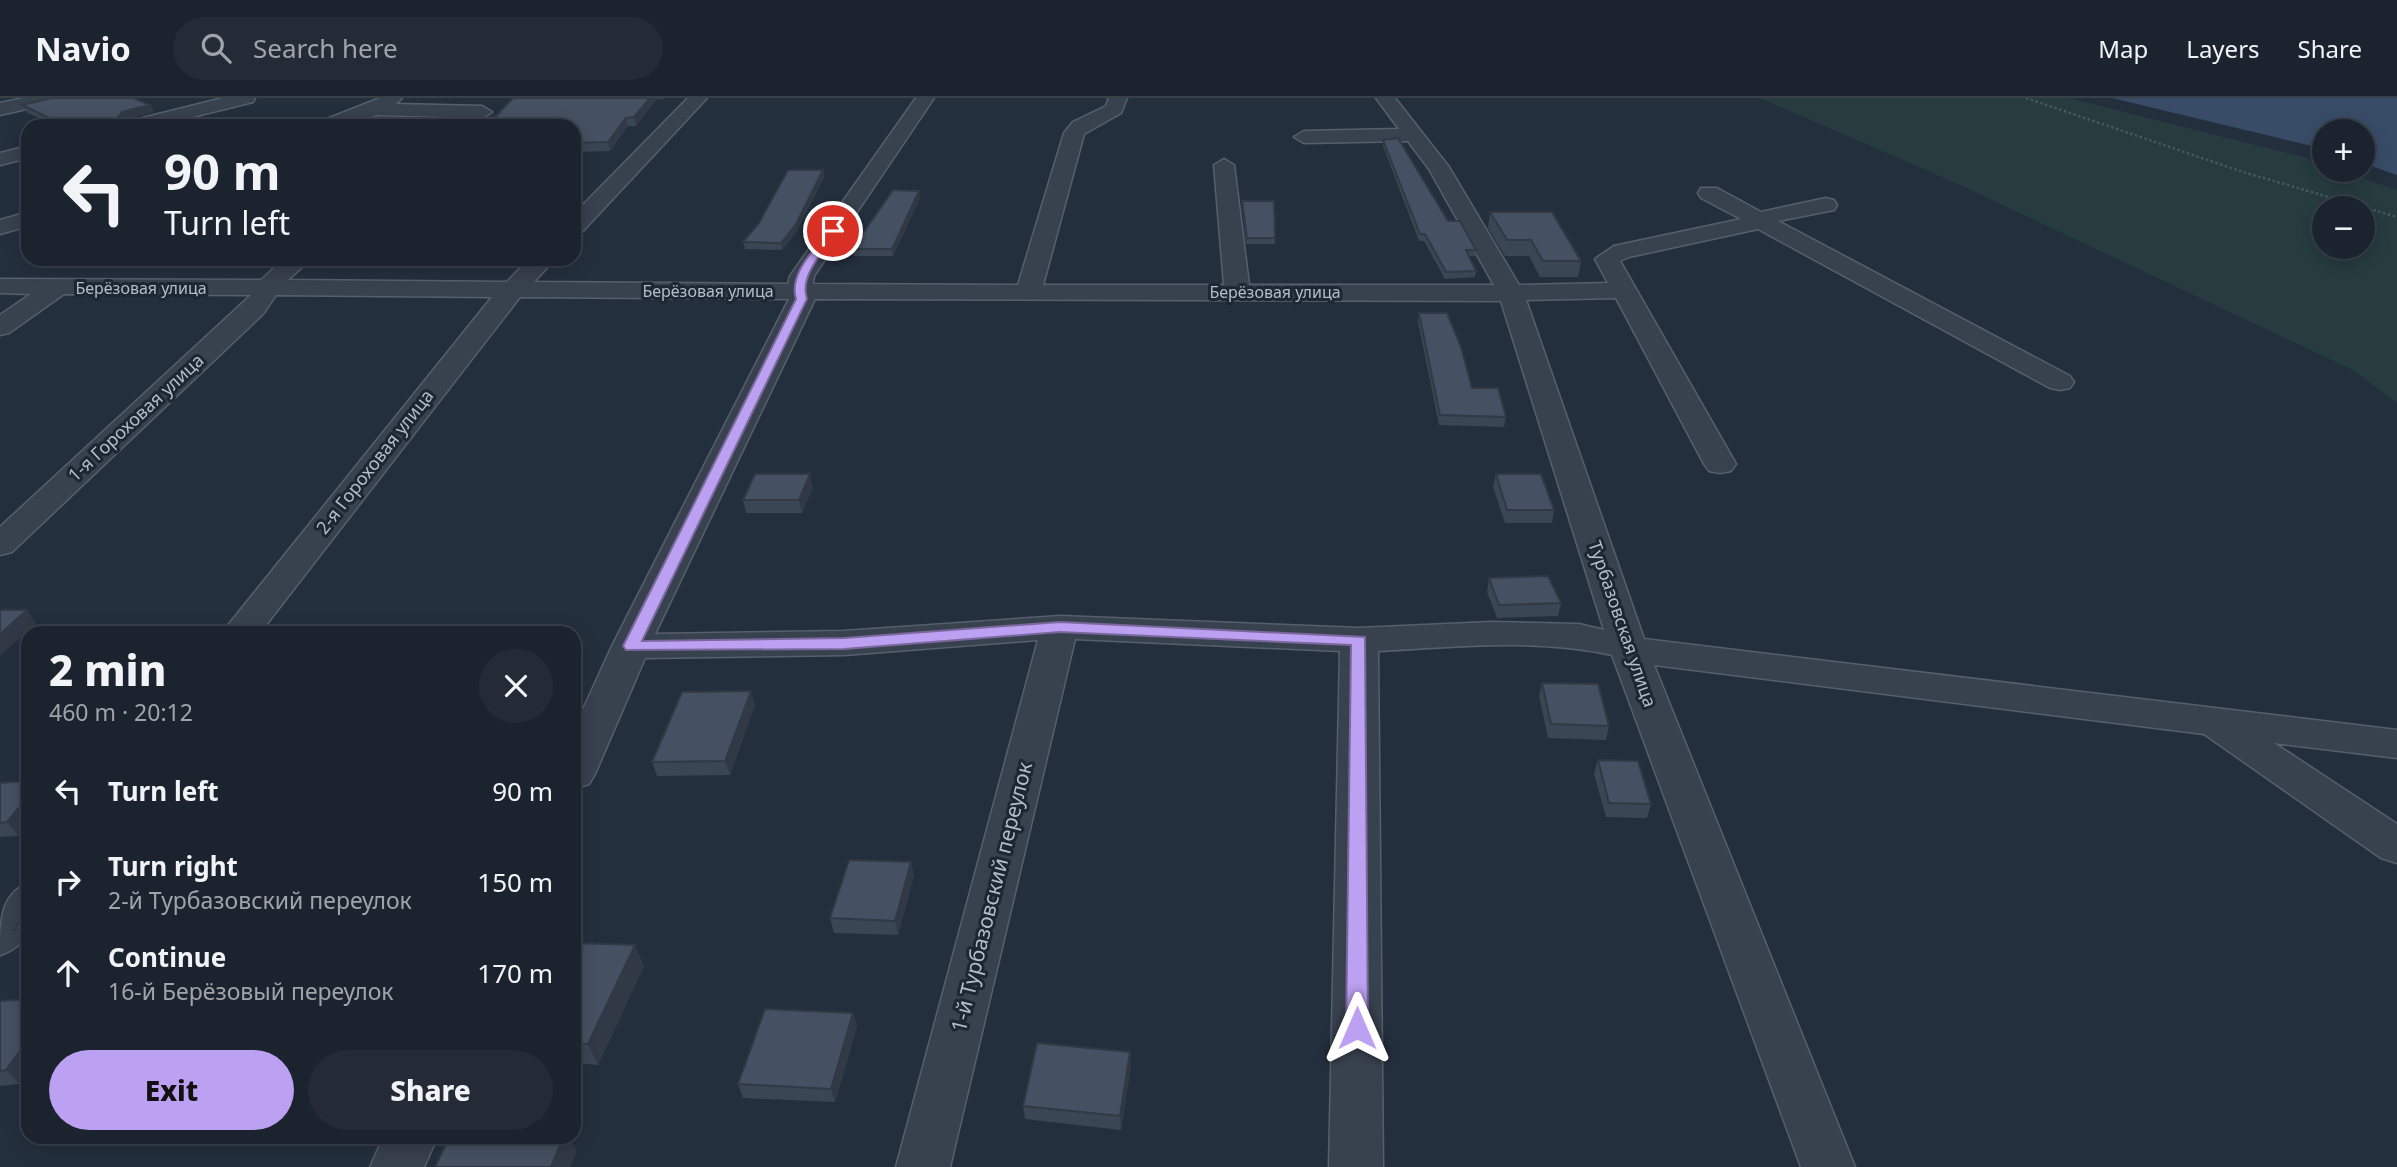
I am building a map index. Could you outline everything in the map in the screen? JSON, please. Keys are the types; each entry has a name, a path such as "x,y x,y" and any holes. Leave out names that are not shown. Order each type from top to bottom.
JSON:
{"street":[{"path":"0,110 50,98"},
{"path":"161,119 246,98"},
{"path":"346,119 374,109 393,98"},
{"path":"474,119 500,98"},
{"path":"581,219 698,98"},
{"path":"581,758 631,646 802,299 799,291 802,276 925,98"},
{"path":"1028,293 1073,133 1080,126 1114,108 1118,98"},
{"name":"Турбазовская улица","path":"1385,98 1415,135 1527,292 1628,647 1828,1167"},
{"path":"374,109 482,112"},
{"path":"1304,137 1415,135"},
{"path":"0,159 21,154"},
{"path":"1224,165 1237,292"},
{"path":"1709,193 2060,382"},
{"path":"1720,464 1607,260 1613,254 1761,221 1776,214 1826,205"},
{"path":"0,227 21,221"},
{"name":"1-я Гороховая улица","path":"0,545 254,309 267,288 291,266"},
{"name":"2-я Гороховая улица","path":"245,626 512,291 536,266"},
{"name":"Берёзовая улица","path":"0,286 1028,293 1623,290"},
{"path":"0,327 57,287"},
{"path":"631,646 844,643 1060,627 1359,640 1492,634 1579,636 1667,656 2397,744"},
{"name":"1-й Турбазовский переулок","path":"923,1167 1060,627"},
{"path":"1356,1167 1359,640"},
{"path":"2214,722 2397,846"},
{"path":"0,936 21,910"},
{"path":"397,1167 407,1144"}],"path":[{"path":"2026,98 2243,172 2397,217"}],"green space":[{"path":"1760,98 2069,98 2307,158 2312,160 2312,182 2374,182 2397,190 2397,403 2353,370 1958,184"}],"water":[{"path":"2112,98 2397,98 2397,175 2375,167 2375,119 2312,119 2312,146"}],"building":[{"path":"51,98 133,98 150,105 122,112 117,119 51,119 22,105"},
{"path":"513,98 650,98 634,117 626,118 608,142 581,143 581,119 487,119 496,116"},
{"path":"1398,138 1448,221 1460,221 1476,250 1466,250 1476,271 1446,272 1425,234 1420,234 1383,140"},
{"path":"788,170 823,170 796,224 781,243 743,242 759,223"},
{"path":"893,190 919,191 892,249 852,249"},
{"path":"1242,201 1274,201 1275,238 1247,238"},
{"path":"1490,212 1552,212 1581,261 1543,261 1531,240 1507,240"},
{"path":"1419,313 1447,313 1461,347 1472,388 1498,388 1506,417 1440,415"},
{"path":"755,474 810,474 799,500 743,500"},
{"path":"1496,474 1541,474 1554,510 1507,510"},
{"path":"1548,576 1561,603 1499,605 1489,578"},
{"path":"0,610 27,610 0,634"},
{"path":"1542,683 1598,684 1609,726 1551,724"},
{"path":"751,691 725,761 652,762 682,692"},
{"path":"1598,760 1638,761 1651,804 1609,803"},
{"path":"21,782 21,805 7,822 0,823 0,783"},
{"path":"849,860 911,862 895,921 830,918"},
{"path":"21,920 21,929 14,930"},
{"path":"581,943 635,945 588,1044 581,1044"},
{"path":"21,1000 21,1050 6,1070 0,1071 0,1001"},
{"path":"765,1009 853,1013 831,1089 738,1084"},
{"path":"1037,1043 1130,1052 1120,1116 1023,1106"},
{"path":"446,1144 561,1144 551,1167 435,1167"}],"route":[{"path":"833,231 802,276 799,291 802,299 631,646 844,643 1002,629 1060,627 1359,640 1357,1028"}]}
